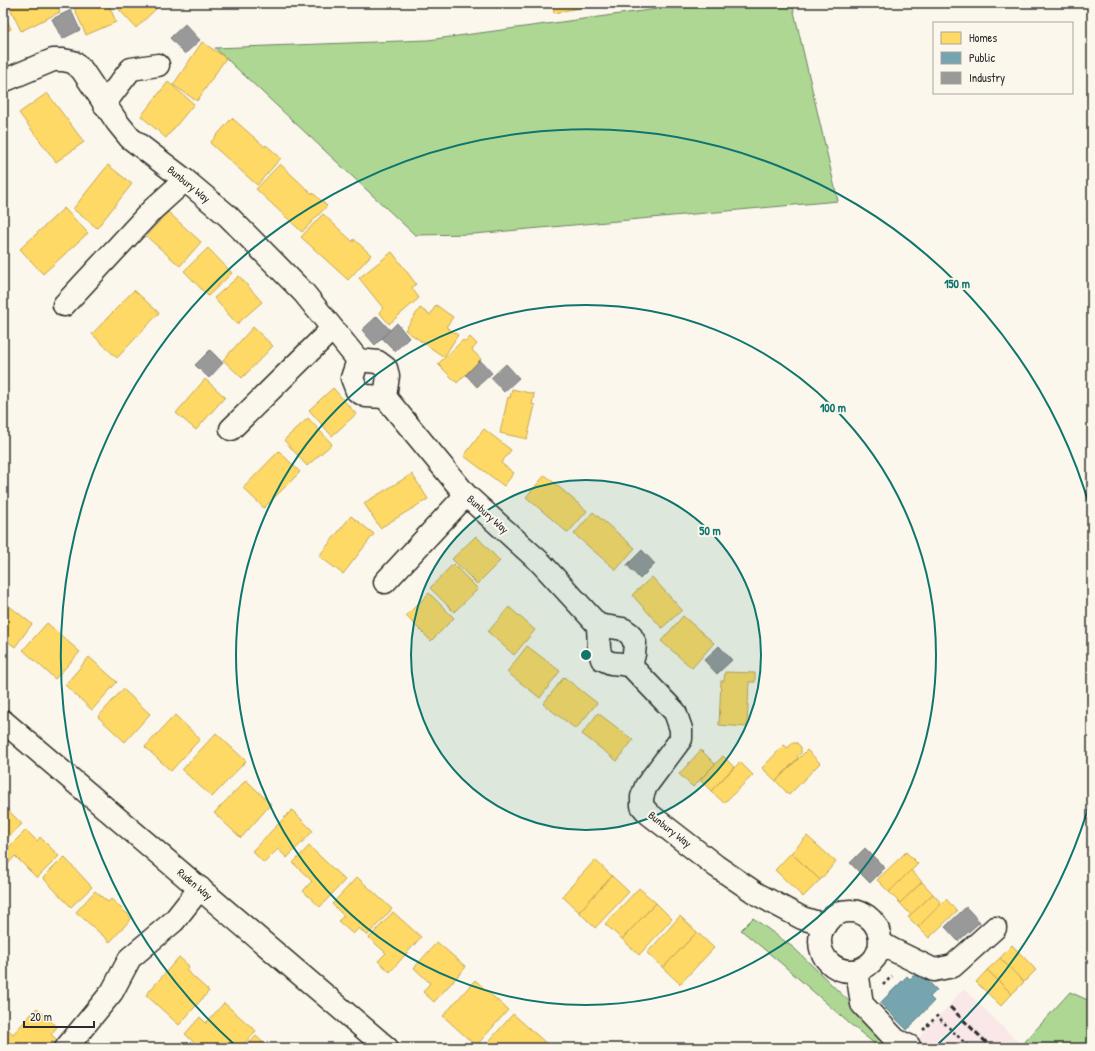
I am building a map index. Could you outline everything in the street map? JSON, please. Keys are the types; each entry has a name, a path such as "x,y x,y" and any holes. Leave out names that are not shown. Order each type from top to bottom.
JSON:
{"street":[{"name":"Bunbury Way","path":"3,82 53,60 73,62 82,70 104,104 130,138 185,180 228,216 304,293 358,360"},
{"path":"104,104 131,69 158,65"},
{"path":"64,305 152,210 185,180"},
{"path":"231,430 332,329"},
{"path":"358,360 378,362 386,368 388,376 385,397 366,396 357,391 352,378 358,360"},
{"name":"Bunbury Way","path":"385,397 466,495 542,563 598,625"},
{"path":"385,582 466,495"},
{"path":"598,625 622,629 630,634 635,642 631,666 611,664 602,659 599,649 598,625"},
{"name":"Bunbury Way","path":"631,666 675,712 681,729 681,739 646,786 642,797 642,806 649,814 716,866 757,894 802,918 825,925"},
{"name":"Ruden Way","path":"3,721 387,1048"},
{"path":"66,1048 112,992 130,958 174,921 200,888"},
{"path":"846,911 857,912 867,916 875,924 880,934 881,943 875,959 867,967 857,971 844,971 834,967 824,956 820,944 821,934 825,925 836,914 846,911"},
{"path":"881,943 934,970 953,966 995,928"},
{"path":"857,971 862,1004 896,1040 909,1046"}],"path":[{"path":"909,1046 937,1016 970,1048"}],"shaded area":[{"path":"964,989 1024,1048 909,1048"}],"green space":[{"path":"682,3 792,3 838,201 474,234 415,235 215,48 428,40 672,7"},
{"path":"753,918 794,948 897,1048 880,1048 741,930"},
{"path":"1070,992 1092,1002 1092,1048 1024,1048 1022,1045"}],"building: Homes":[{"path":"16,3 56,3 60,12 21,31 9,6"},
{"path":"72,3 108,3 116,22 86,35"},
{"path":"113,3 158,3 160,5 136,28"},
{"path":"552,3 602,3 554,13"},
{"path":"3,11 11,29 3,33"},
{"path":"202,42 226,58 197,101 173,85"},
{"path":"168,82 194,104 166,138 141,116"},
{"path":"47,93 84,142 56,162 19,113"},
{"path":"232,118 265,147 266,145 281,158 257,185 210,143"},
{"path":"280,164 327,206 302,232 256,189"},
{"path":"108,165 132,184 97,228 73,209"},
{"path":"64,208 88,233 43,274 20,249"},
{"path":"168,212 201,242 180,266 146,236"},
{"path":"323,214 353,242 354,239 371,255 348,280 301,237"},
{"path":"208,248 232,273 208,296 184,271"},
{"path":"392,252 416,284 412,288 419,298 389,324 379,312 383,308 359,278"},
{"path":"239,276 262,302 237,324 214,298"},
{"path":"134,290 159,313 117,358 92,334"},
{"path":"436,305 453,317 446,327 458,335 444,357 405,330 420,308 430,315"},
{"path":"253,327 273,346 242,378 223,360"},
{"path":"470,337 477,344 472,350 481,359 457,383 438,364 463,340 465,342"},
{"path":"205,379 225,397 196,430 176,413"},
{"path":"333,388 356,414 332,436 309,410"},
{"path":"512,389 534,394 532,404 535,405 527,439 500,433 508,397 510,398"},
{"path":"308,418 332,444 307,466 284,440"},
{"path":"484,429 511,450 501,463 514,473 504,486 464,456"},
{"path":"279,451 300,472 264,508 243,488"},
{"path":"412,474 428,499 380,528 364,503"},
{"path":"545,475 587,511 568,533 526,497"},
{"path":"593,512 635,548 616,570 574,534"},
{"path":"351,516 374,534 343,574 319,556"},
{"path":"476,536 500,561 477,584 452,559"},
{"path":"453,564 478,589 454,612 430,588"},
{"path":"652,577 682,610 662,628 632,595"},
{"path":"429,593 454,618 431,641 406,616"},
{"path":"3,601 32,624 15,647 3,638"},
{"path":"509,607 535,630 514,655 488,632"},
{"path":"683,616 714,643 692,668 661,641"},
{"path":"47,623 80,652 55,679 23,650"},
{"path":"527,646 560,671 540,698 507,672"},
{"path":"89,657 117,682 92,710 65,685"},
{"path":"725,672 755,673 755,682 749,682 747,727 719,725 721,681 724,681"},
{"path":"564,677 597,703 576,729 543,704"},
{"path":"123,689 150,714 125,742 98,717"},
{"path":"598,713 633,740 617,761 582,734"},
{"path":"175,715 200,739 171,771 145,747"},
{"path":"216,733 246,761 212,797 182,770"},
{"path":"792,743 797,743 801,747 801,753 776,781 762,768 784,745 788,748"},
{"path":"701,750 715,764 693,787 679,774"},
{"path":"807,750 820,763 789,795 776,781"},
{"path":"723,756 734,767 711,791 700,780"},
{"path":"740,762 753,775 724,803 711,791"},
{"path":"246,780 271,804 241,838 214,813"},
{"path":"3,805 22,824 3,842"},
{"path":"292,810 313,831 287,858 278,849 264,863 252,851"},
{"path":"26,830 37,841 40,837 59,856 37,878 15,856 8,864 3,859 3,853"},
{"path":"807,836 836,862 820,880 791,853"},
{"path":"309,846 345,880 320,907 303,891 312,881 293,863"},
{"path":"906,852 918,864 889,892 877,880"},
{"path":"791,853 820,880 803,897 775,870"},
{"path":"64,857 92,887 71,907 43,878"},
{"path":"595,860 612,876 579,912 562,896"},
{"path":"911,870 922,882 900,903 889,892"},
{"path":"612,876 629,892 595,928 579,912"},
{"path":"357,877 392,909 367,936 359,928 353,934 338,921 344,916 332,904"},
{"path":"922,882 933,894 911,915 900,903"},
{"path":"639,888 656,903 622,939 605,924"},
{"path":"95,891 108,902 111,899 132,918 110,942 76,912"},
{"path":"933,894 942,904 918,927 908,917"},
{"path":"946,899 957,911 929,938 918,927"},
{"path":"656,903 672,919 639,955 622,939"},
{"path":"393,912 421,937 390,972 378,961 386,953 369,938"},
{"path":"680,916 697,932 663,968 647,953"},
{"path":"697,932 714,948 680,984 663,968"},
{"path":"437,942 466,967 434,1002 423,992 430,983 414,968"},
{"path":"1012,945 1036,970 1024,982 1000,958"},
{"path":"179,957 189,966 186,970 209,991 179,1025 146,995"},
{"path":"1000,958 1024,982 1012,994 987,970"},
{"path":"987,970 1012,994 1001,1006 976,982"},
{"path":"475,980 508,1010 476,1046 443,1016"},
{"path":"224,1003 256,1031 240,1048 200,1048 185,1034 200,1017 206,1023"},
{"path":"37,1008 57,1027 51,1034 56,1039 47,1048 25,1048 18,1042 11,1048 7,1048 3,1044 3,1025 13,1034"},
{"path":"513,1014 547,1044 543,1048 483,1048"},
{"path":"256,1036 269,1048 245,1048"}],"building: Public":[{"path":"918,971 937,990 930,997 934,1001 907,1030 880,1003 907,976 910,979"}],"building: Industry":[{"path":"71,10 80,30 62,39 52,19"},
{"path":"185,24 200,40 185,54 170,38"},
{"path":"377,316 390,330 375,345 362,330"},
{"path":"397,323 409,338 395,351 382,338"},
{"path":"210,350 223,363 209,378 195,365"},
{"path":"480,360 492,373 477,387 466,375"},
{"path":"506,364 519,378 504,392 491,378"},
{"path":"642,550 655,564 640,579 627,565"},
{"path":"719,646 732,660 717,674 704,660"},
{"path":"865,848 885,868 870,883 850,863"},
{"path":"966,907 980,922 958,941 945,927"}],"railway":[{"path":"950,1007 992,1048"}]}
